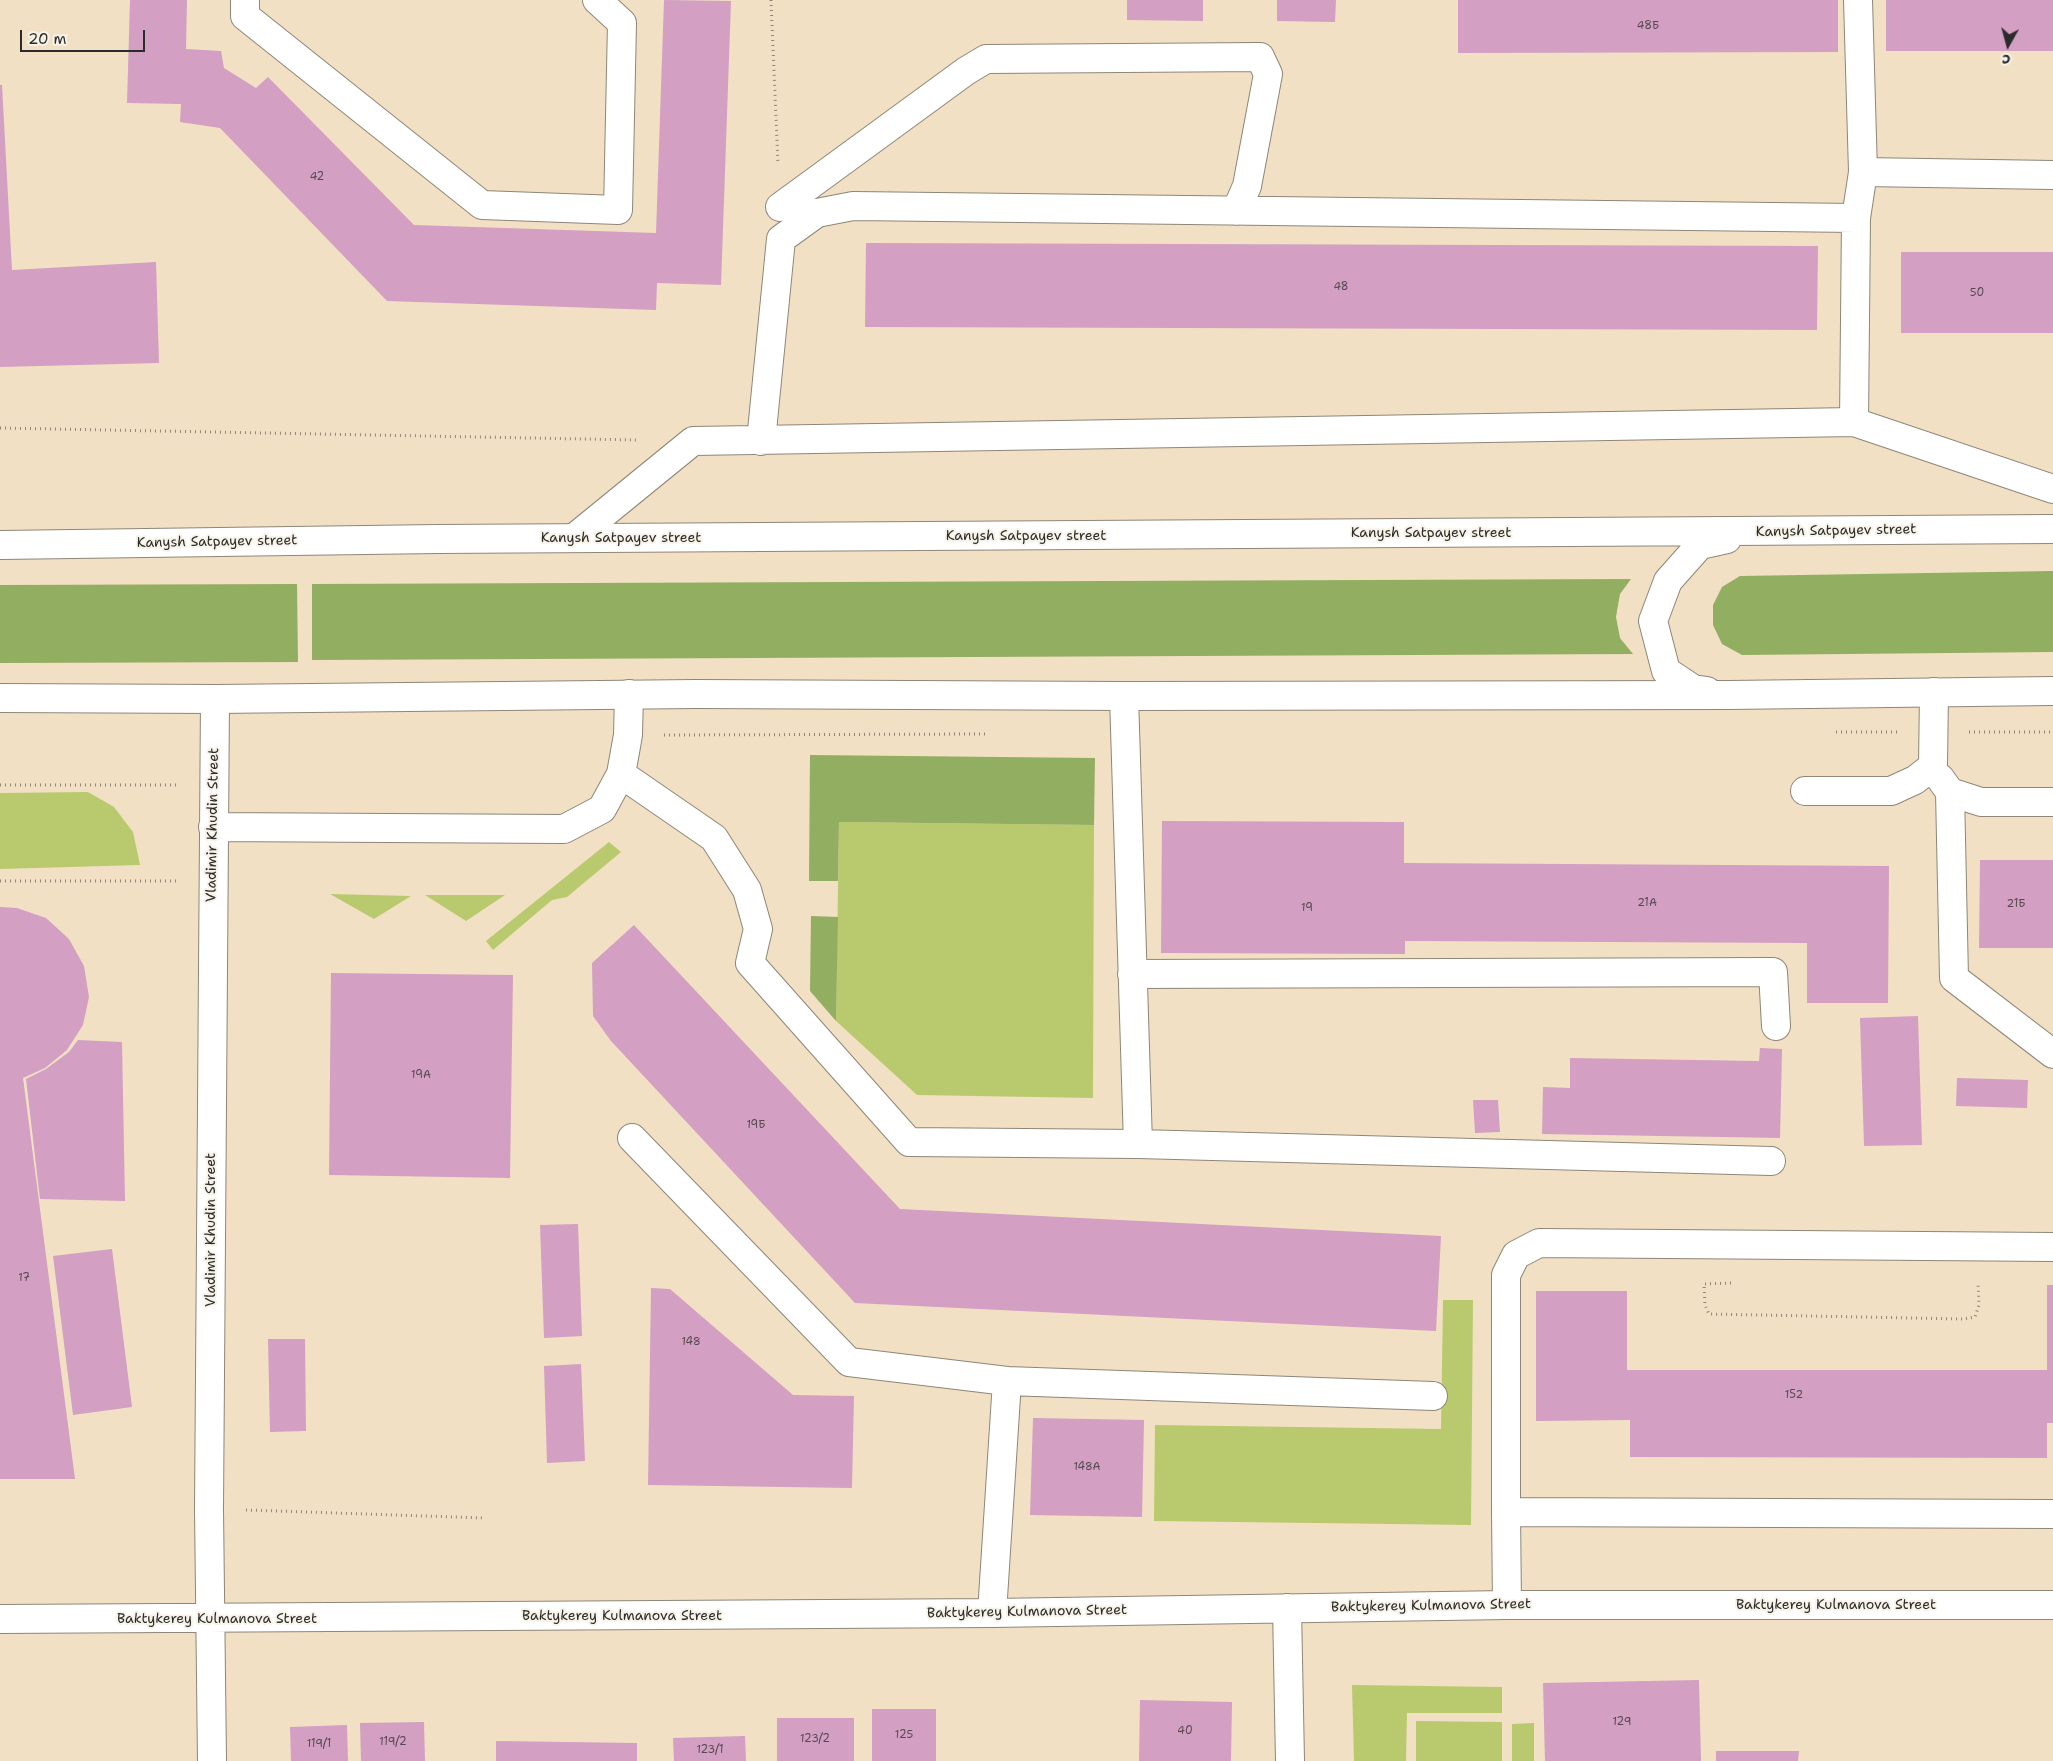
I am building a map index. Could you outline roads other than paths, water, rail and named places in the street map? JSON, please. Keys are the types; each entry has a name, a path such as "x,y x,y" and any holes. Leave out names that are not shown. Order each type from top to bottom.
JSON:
{"main road":[{"path":"245,0 245,16 482,205 618,210 622,23 597,0"},
{"path":"1854,422 1856,218 1863,172 1858,0"},
{"path":"780,207 966,71 986,59 1260,57 1268,74 1247,186 1236,212"},
{"path":"1863,172 2053,175"},
{"path":"761,441 782,239 817,213 853,206 1856,218"},
{"path":"574,538 693,441 1854,422 2053,489"},
{"name":"Kanysh Satpayev street","path":"0,545 574,538 2053,529"},
{"path":"1728,695 1692,689 1666,671 1653,621 1668,581 1700,545 1768,531"},
{"path":"0,698 215,699 629,694 1124,696 1728,695 2053,691"},
{"path":"1934,692 1933,766 1950,792 1954,978 2053,1054"},
{"path":"213,827 564,828 602,809 621,774 628,735 629,694"},
{"path":"1124,696 1138,1144"},
{"name":"Vladimir Khudin Street","path":"212,1761 209,1509 215,699"},
{"path":"1805,791 1891,791 1915,780 1933,766"},
{"path":"621,774 714,838 748,890 758,929 750,963 909,1142 1138,1144 1771,1161"},
{"path":"1950,792 1981,802 2053,802"},
{"path":"1132,974 1773,972 1776,1026"},
{"path":"632,1138 849,1362 1007,1381 1433,1396"},
{"path":"1507,1605 1506,1275 1516,1255 1538,1243 2053,1247"},
{"path":"992,1613 1007,1381"},
{"path":"1506,1512 2053,1514"},
{"name":"Baktykerey Kulmanova Street","path":"0,1619 992,1613 1507,1605 2053,1605"},
{"path":"1287,1608 1290,1761"}]}
